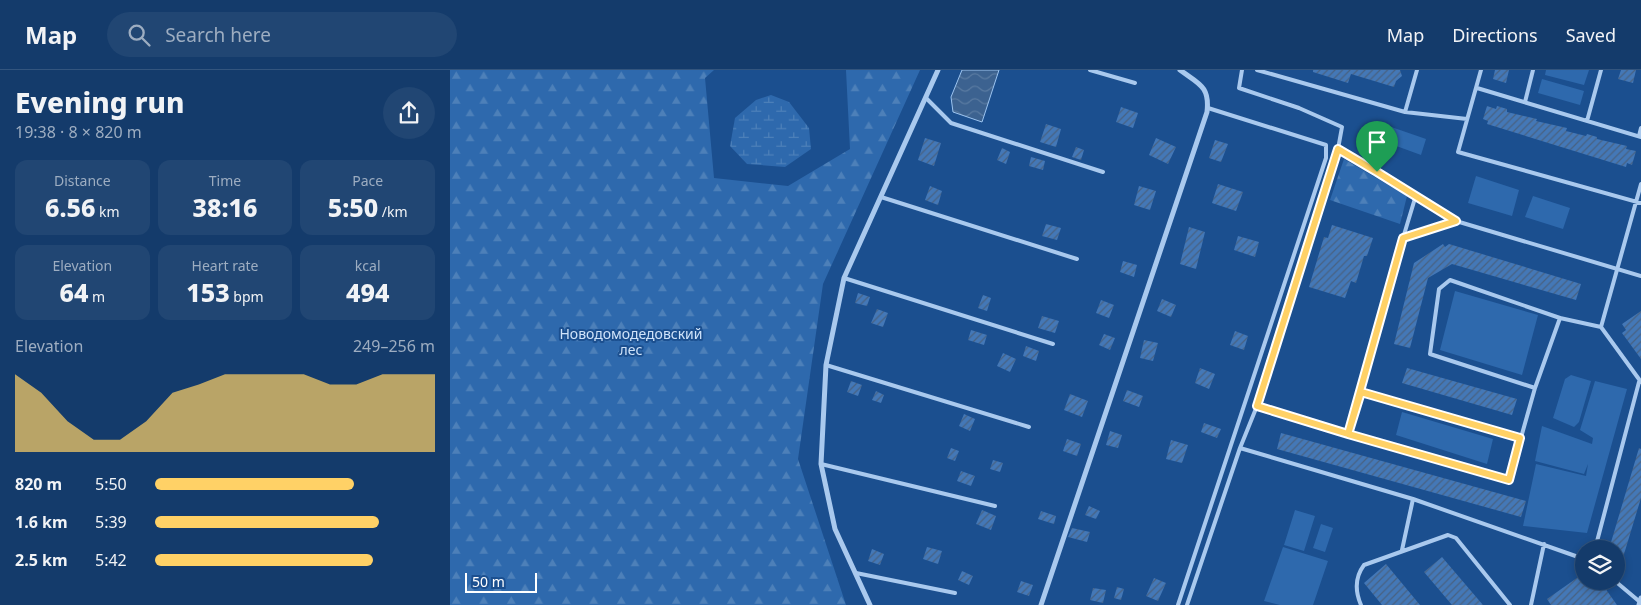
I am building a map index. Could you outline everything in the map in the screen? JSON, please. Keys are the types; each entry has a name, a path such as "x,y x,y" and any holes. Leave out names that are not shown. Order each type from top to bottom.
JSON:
{"street":[{"path":"870,605 835,529 821,464 826,365 844,278 938,70"},
{"path":"1041,605 1208,108 1209,100 1206,89 1180,70"}],"lane":[{"path":"1090,70 1134,83"},
{"path":"1187,605 1240,448 1257,406 1338,149 1342,128 1299,108 1239,88 1242,70"},
{"path":"1257,70 1405,112 1467,119"},
{"path":"1405,112 1417,70"},
{"path":"1480,70 1477,88 1458,152 1638,202"},
{"path":"1524,102 1534,70"},
{"path":"1587,121 1601,70"},
{"path":"1477,88 1640,136 1641,128"},
{"path":"926,98 951,123 1103,172"},
{"path":"1178,605 1326,158 1326,145 1208,108"},
{"path":"1338,149 1456,221 1641,276"},
{"path":"1601,327 1638,202 1641,184"},
{"path":"881,196 1077,259"},
{"path":"1348,434 1416,196"},
{"path":"1403,238 1456,221"},
{"path":"844,278 1053,344"},
{"path":"1535,388 1430,354 1439,289 1450,280 1560,318 1601,327 1640,382 1597,540"},
{"path":"1257,406 1509,480 1535,388 1560,318"},
{"path":"826,365 1029,427"},
{"path":"1361,392 1520,438"},
{"path":"1240,448 1413,499 1575,556"},
{"path":"821,464 995,506"},
{"path":"1402,550 1413,499"},
{"path":"1361,605 1356,584 1358,573 1364,565 1448,535 1456,538 1510,605"},
{"path":"1531,605 1544,544"},
{"path":"856,573 955,593"},
{"path":"1625,589 1640,602"}],"green space":[{"name":"Новодомодедовский лес","path":"450,70 714,70 705,78 714,178 788,186 850,149 846,70 920,70 823,284 798,459 846,605 450,605"},
{"path":"1546,70 1589,70 1584,85 1545,75"},
{"path":"1542,79 1584,91 1580,105 1538,93"},
{"path":"771,95 789,102 809,128 811,149 785,167 747,164 730,146 735,118 756,100"},
{"path":"1374,121 1426,139 1421,155 1369,136"},
{"path":"1344,159 1407,196 1400,224 1330,200"},
{"path":"1476,176 1519,190 1512,216 1468,203"},
{"path":"1533,196 1570,208 1563,229 1525,217"},
{"path":"1455,291 1538,315 1522,375 1440,350"},
{"path":"1571,375 1591,381 1579,422 1574,427 1553,418 1565,379"},
{"path":"1595,381 1627,389 1587,533 1523,526 1536,464 1586,476 1588,464 1584,474 1535,461 1542,426 1592,444 1593,438 1580,430"},
{"path":"1402,412 1493,439 1487,464 1396,435"},
{"path":"1295,510 1315,516 1304,551 1284,545"},
{"path":"1321,524 1333,528 1325,552 1313,548"},
{"path":"1283,547 1328,561 1313,605 1280,605 1264,601"}],"water":[{"path":"962,70 999,70 982,122 953,112 951,97"}],"building":[{"path":"1313,70 1400,70 1402,76 1396,81 1394,87 1351,74 1348,83 1313,72"},
{"path":"1495,70 1509,70 1506,83 1493,79"},
{"path":"1621,70 1636,70 1633,83 1618,79"},
{"path":"1487,106 1496,109 1497,106 1507,109 1507,112 1567,128 1566,131 1586,136 1587,134 1597,137 1597,139 1627,146 1626,149 1636,151 1632,165 1627,163 1626,167 1487,124 1488,121 1483,119"},
{"path":"1121,107 1138,113 1133,128 1116,122"},
{"path":"1046,124 1061,129 1056,147 1040,142"},
{"path":"925,138 941,143 934,166 918,160"},
{"path":"1156,138 1176,147 1168,164 1149,155"},
{"path":"1215,140 1228,144 1221,162 1209,158"},
{"path":"1076,147 1084,150 1081,160 1072,157"},
{"path":"1002,148 1010,152 1006,164 997,160"},
{"path":"1031,157 1045,161 1043,170 1029,166"},
{"path":"1218,184 1243,192 1236,211 1212,203"},
{"path":"930,186 942,191 938,205 925,200"},
{"path":"1139,186 1156,191 1150,210 1134,205"},
{"path":"1046,224 1061,228 1057,240 1042,236"},
{"path":"1332,225 1373,238 1367,256 1364,256 1356,283 1351,281 1345,298 1309,287 1324,237 1328,238"},
{"path":"1189,227 1205,232 1196,269 1180,264"},
{"path":"1238,236 1259,242 1255,257 1234,250"},
{"path":"1443,244 1445,247 1449,244 1581,284 1576,300 1452,264 1428,278 1410,348 1394,344 1414,263"},
{"path":"1123,261 1137,265 1134,277 1120,272"},
{"path":"858,293 870,297 867,306 855,303"},
{"path":"983,295 991,298 987,311 978,308"},
{"path":"1162,299 1176,305 1171,317 1157,311"},
{"path":"1101,300 1114,305 1109,318 1096,313"},
{"path":"877,309 888,313 883,327 871,323"},
{"path":"1641,311 1641,359 1622,333 1626,330 1622,324"},
{"path":"1042,316 1059,321 1055,333 1038,328"},
{"path":"971,330 987,335 984,345 968,340"},
{"path":"1235,331 1248,336 1244,350 1230,345"},
{"path":"1104,334 1115,338 1110,350 1099,345"},
{"path":"1144,340 1158,343 1153,361 1140,358"},
{"path":"1026,346 1039,351 1036,361 1023,356"},
{"path":"1003,353 1016,359 1010,372 997,366"},
{"path":"1200,368 1215,374 1209,389 1195,383"},
{"path":"1407,368 1517,399 1512,415 1402,383"},
{"path":"851,381 862,385 858,396 847,392"},
{"path":"1127,390 1143,396 1139,407 1123,401"},
{"path":"876,391 884,395 881,403 872,400"},
{"path":"1070,394 1088,401 1082,417 1064,410"},
{"path":"964,414 975,419 970,431 959,426"},
{"path":"1204,423 1221,429 1217,438 1201,432"},
{"path":"1110,431 1122,435 1118,448 1106,445"},
{"path":"1281,433 1526,501 1521,517 1277,449"},
{"path":"1067,439 1081,444 1077,456 1063,451"},
{"path":"1171,440 1188,445 1182,463 1166,459"},
{"path":"951,448 959,451 955,461 947,458"},
{"path":"1639,448 1641,449 1641,498 1625,551 1625,540 1612,540"},
{"path":"993,460 1003,463 1000,472 990,469"},
{"path":"961,471 975,476 971,486 957,481"},
{"path":"1089,506 1100,511 1096,519 1085,515"},
{"path":"982,510 996,516 991,530 976,524"},
{"path":"1041,511 1056,516 1054,524 1038,519"},
{"path":"1072,528 1090,532 1087,542 1068,537"},
{"path":"927,547 942,551 938,564 923,559"},
{"path":"872,549 884,554 880,565 868,561"},
{"path":"1442,557 1483,605 1452,605 1424,572"},
{"path":"1386,564 1420,605 1382,605 1364,583"},
{"path":"962,571 973,576 969,585 958,580"},
{"path":"1154,578 1166,583 1158,601 1146,596"},
{"path":"1575,579 1575,590 1606,590 1617,605 1551,605 1547,599"},
{"path":"1021,581 1033,585 1029,596 1017,592"},
{"path":"1117,587 1124,589 1121,600 1114,598"},
{"path":"1093,588 1106,590 1103,603 1090,600"}],"route":[{"path":"1377,172 1338,149 1257,406 1348,434 1361,392 1520,438 1509,480 1348,434 1403,238 1456,221 1377,172"}]}
